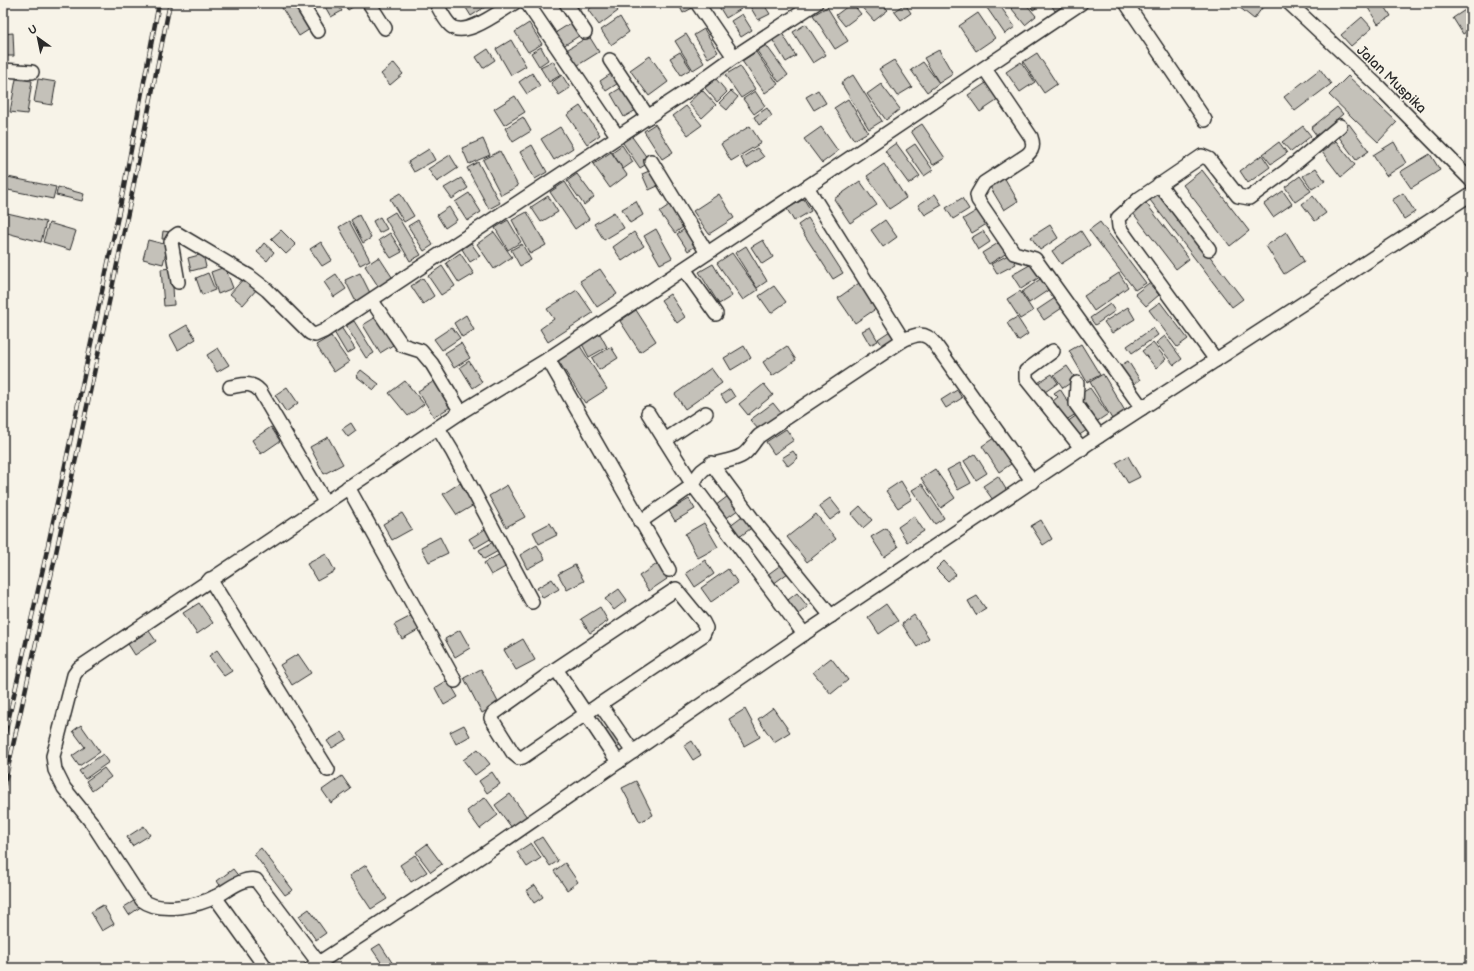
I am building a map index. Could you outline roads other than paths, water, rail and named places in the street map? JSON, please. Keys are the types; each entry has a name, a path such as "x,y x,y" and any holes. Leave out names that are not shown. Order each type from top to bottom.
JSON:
{"street":[{"path":"300,3 318,31"},
{"path":"369,3 385,28"},
{"path":"436,3 450,25 460,30 473,28 514,3"},
{"path":"527,3 618,136"},
{"path":"566,3 585,32"},
{"path":"697,3 734,57"},
{"path":"178,282 171,242 178,234 249,276 267,290 312,334 324,331 372,301 648,117 734,57 816,3"},
{"path":"1081,3 985,69 548,359 461,412 325,502 79,668 74,675 53,756 55,770 64,788 92,823 142,900 151,906 182,906 214,897 244,881 250,879 256,880 315,965 483,855 804,634 1082,449 1099,436 1471,194"},
{"path":"1126,3 1205,120"},
{"name":"Jalan Muspika","path":"1296,5 1471,180"},
{"path":"610,60 648,117"},
{"path":"985,69 1031,137 1033,146 1030,152 984,183 979,190 978,198 1014,253 1033,258 1142,408"},
{"path":"3,70 32,72"},
{"path":"1216,360 1119,226 1118,220 1122,213 1159,184 1196,159 1204,156 1213,163 1238,196 1249,198 1286,171 1340,126"},
{"path":"651,161 708,253"},
{"path":"1159,184 1209,248"},
{"path":"807,187 903,340"},
{"path":"684,269 716,314"},
{"path":"372,301 402,345 421,351 432,364 461,412"},
{"path":"640,522 693,485 695,479 711,463 740,457 747,452 759,436 903,340 923,334 929,337 1032,482"},
{"path":"1053,351 1026,371 1026,379 1082,449"},
{"path":"548,359 640,522 669,570"},
{"path":"1077,383 1076,404 1099,436"},
{"path":"230,387 248,384 254,385 260,391 325,502"},
{"path":"648,413 693,485 804,634"},
{"path":"665,440 706,413"},
{"path":"438,428 452,451 532,602"},
{"path":"711,463 757,525 831,616"},
{"path":"348,487 455,681"},
{"path":"210,579 328,770"},
{"path":"672,590 678,590 703,622 706,628 703,635 600,704 523,757 519,758 513,753 491,718 493,714 556,669 672,590"},
{"path":"556,669 618,762"},
{"path":"600,704 633,752"},
{"path":"214,897 266,968"}],"railway":[{"path":"3,743 44,564 121,202 159,3"},
{"path":"3,790 53,567 130,203 170,3"}]}
